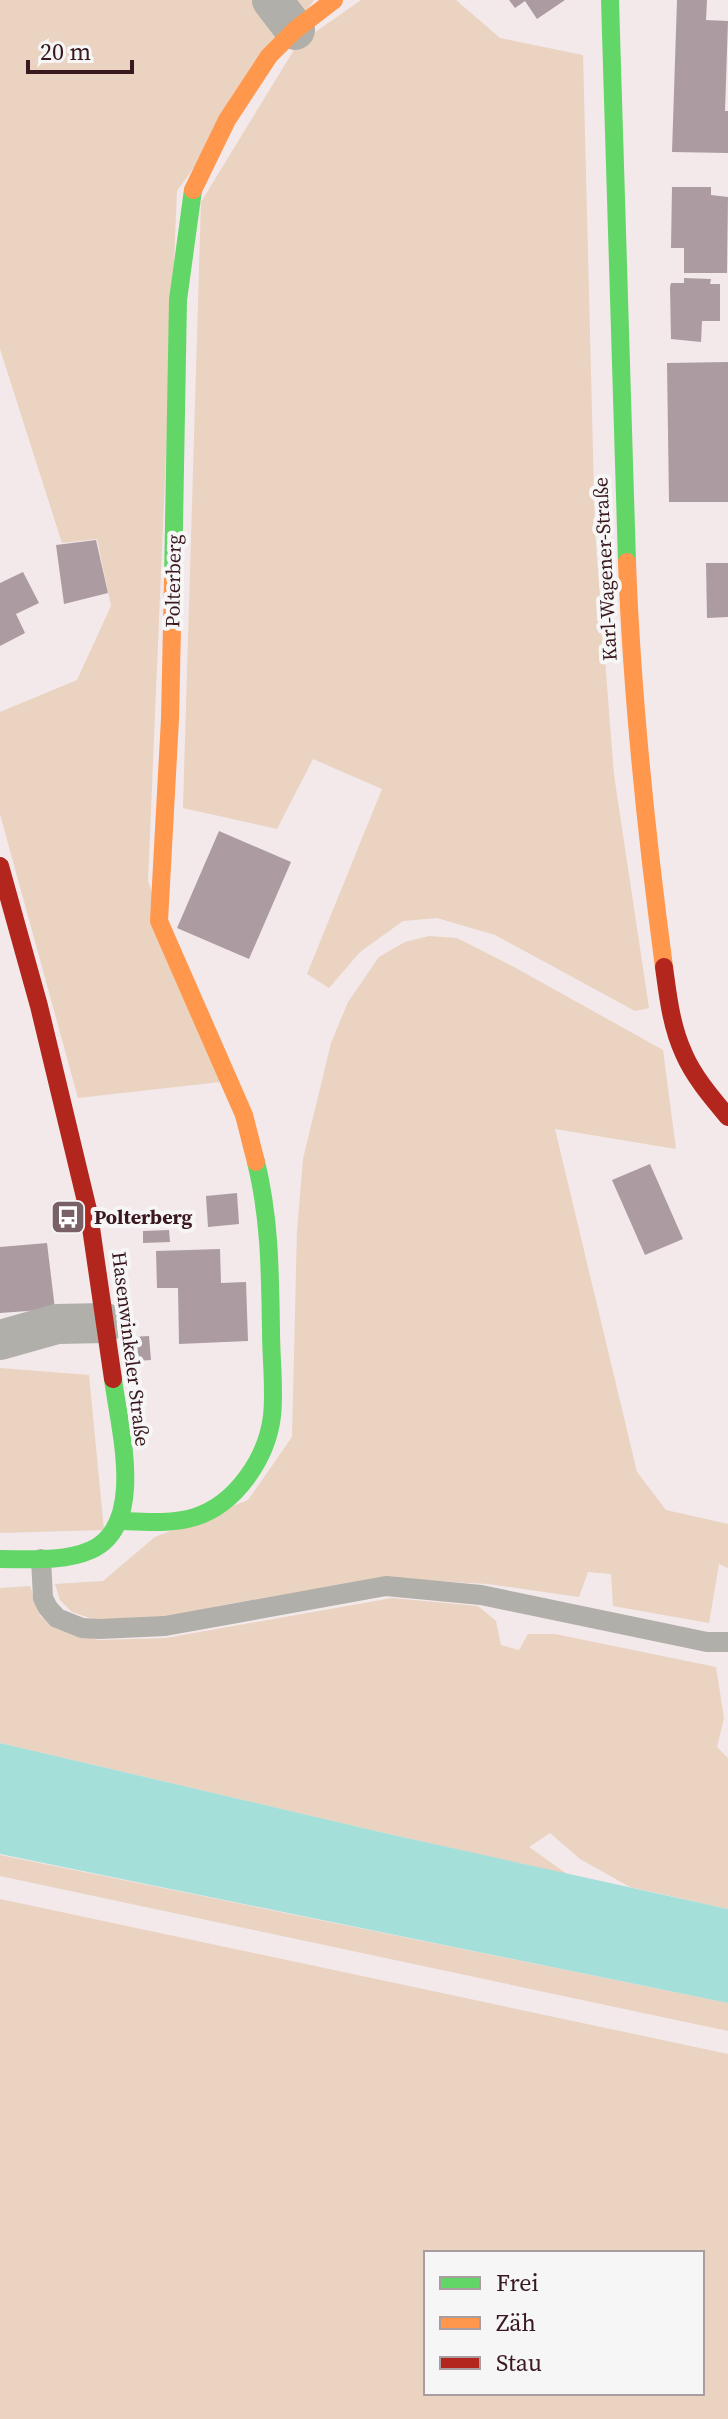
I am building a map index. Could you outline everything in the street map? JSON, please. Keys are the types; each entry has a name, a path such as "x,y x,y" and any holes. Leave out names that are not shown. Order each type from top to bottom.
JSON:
{"street":[{"name":"Polterberg","path":"122,1521 192,1518 213,1510 255,1467 268,1438 272,1416 270,1243 257,1167 244,1115 159,921 170,719 178,300 193,186 227,120 269,56 283,15 334,0"},
{"name":"Karl-Wagener-Straße","path":"610,0 625,542 631,665 647,840 670,1013 684,1055 708,1093 728,1117"},
{"name":"Hasenwinkeler Straße","path":"0,866 39,1006 89,1214 126,1486 122,1521"},
{"path":"0,1340 57,1324 105,1323"},
{"path":"0,1559 64,1558 87,1551 108,1537 122,1521"}],"lane":[{"path":"41,1559 43,1598 48,1608 57,1618 82,1628 165,1626 386,1586 481,1595 707,1642 728,1642"}],"shaded area":[{"path":"0,0 314,0 177,191 148,881 220,1082 78,1098 0,814 0,712 77,680 111,606 97,539 62,543 0,349"},
{"path":"361,0 456,0 500,38 583,55 595,532 614,775 649,1008 635,1011 495,935 437,918 403,921 360,952 329,988 307,974 382,789 313,759 277,829 183,808 201,202 297,45"},
{"path":"429,936 457,938 663,1050 676,1149 555,1129 637,1472 666,1510 728,1524 728,1568 719,1564 709,1623 613,1606 611,1574 588,1572 579,1597 488,1584 381,1578 157,1619 102,1622 72,1612 60,1600 55,1584 103,1581 155,1537 248,1500 292,1437 297,1231 303,1159 331,1043 348,1002 379,957 405,942"},
{"path":"0,1368 89,1375 104,1530 0,1533"},
{"path":"30,1586 40,1616 57,1629 98,1640 166,1638 392,1598 478,1606 496,1621 501,1645 519,1650 528,1634 555,1634 716,1667 724,1718 717,1747 728,1758 728,1909 630,1887 580,1859 550,1833 529,1847 567,1874 0,1743 0,1588"},
{"path":"0,1855 728,2003 728,2031 0,1876"},
{"path":"0,1899 728,2054 728,2419 0,2419"}],"water":[{"path":"0,1743 728,1909 728,2003 0,1854"}],"building":[{"path":"509,0 565,0 537,19 525,1 515,8"},
{"path":"677,0 707,0 706,20 728,21 725,111 728,111 728,153 672,152"},
{"path":"672,187 711,187 711,195 728,197 727,273 684,273 684,248 671,248"},
{"path":"684,278 711,279 710,284 720,284 720,321 702,321 701,342 671,339 670,287 671,283 684,283"},
{"path":"728,362 728,502 669,502 667,363"},
{"path":"96,540 108,593 64,604 56,545"},
{"path":"706,563 728,563 728,617 707,618"},
{"path":"23,572 39,603 16,614 25,633 0,646 0,583"},
{"path":"219,831 291,862 249,959 177,928"},
{"path":"650,1164 683,1239 645,1255 612,1180"},
{"path":"237,1193 239,1224 208,1227 206,1196"},
{"path":"169,1230 170,1242 143,1243 143,1231"},
{"path":"47,1243 55,1309 0,1313 0,1247"},
{"path":"220,1249 221,1283 246,1282 248,1341 179,1344 178,1288 157,1288 156,1251"},
{"path":"149,1336 151,1360 135,1361 132,1337"}],"traffic: fast":[{"path":"610,0 627,562"},
{"path":"173,579 178,300 193,190"},
{"path":"122,1521 178,1521 210,1511 236,1490 264,1448 272,1416 273,1385 268,1246 256,1162"},
{"path":"0,1559 46,1559 81,1554 108,1537 119,1519 125,1473 113,1379"}],"traffic: slow":[{"path":"193,190 227,120 269,56 295,30 334,0"},
{"path":"627,562 641,765 664,967"},
{"path":"173,579 170,719 159,921 244,1115 256,1162"}],"traffic: jam":[{"path":"0,866 39,1006 89,1214 113,1379"},
{"path":"664,967 673,1022 684,1054 698,1079 728,1117"}],"place":[{"name":"Polterberg","path":"68,1217"}]}
